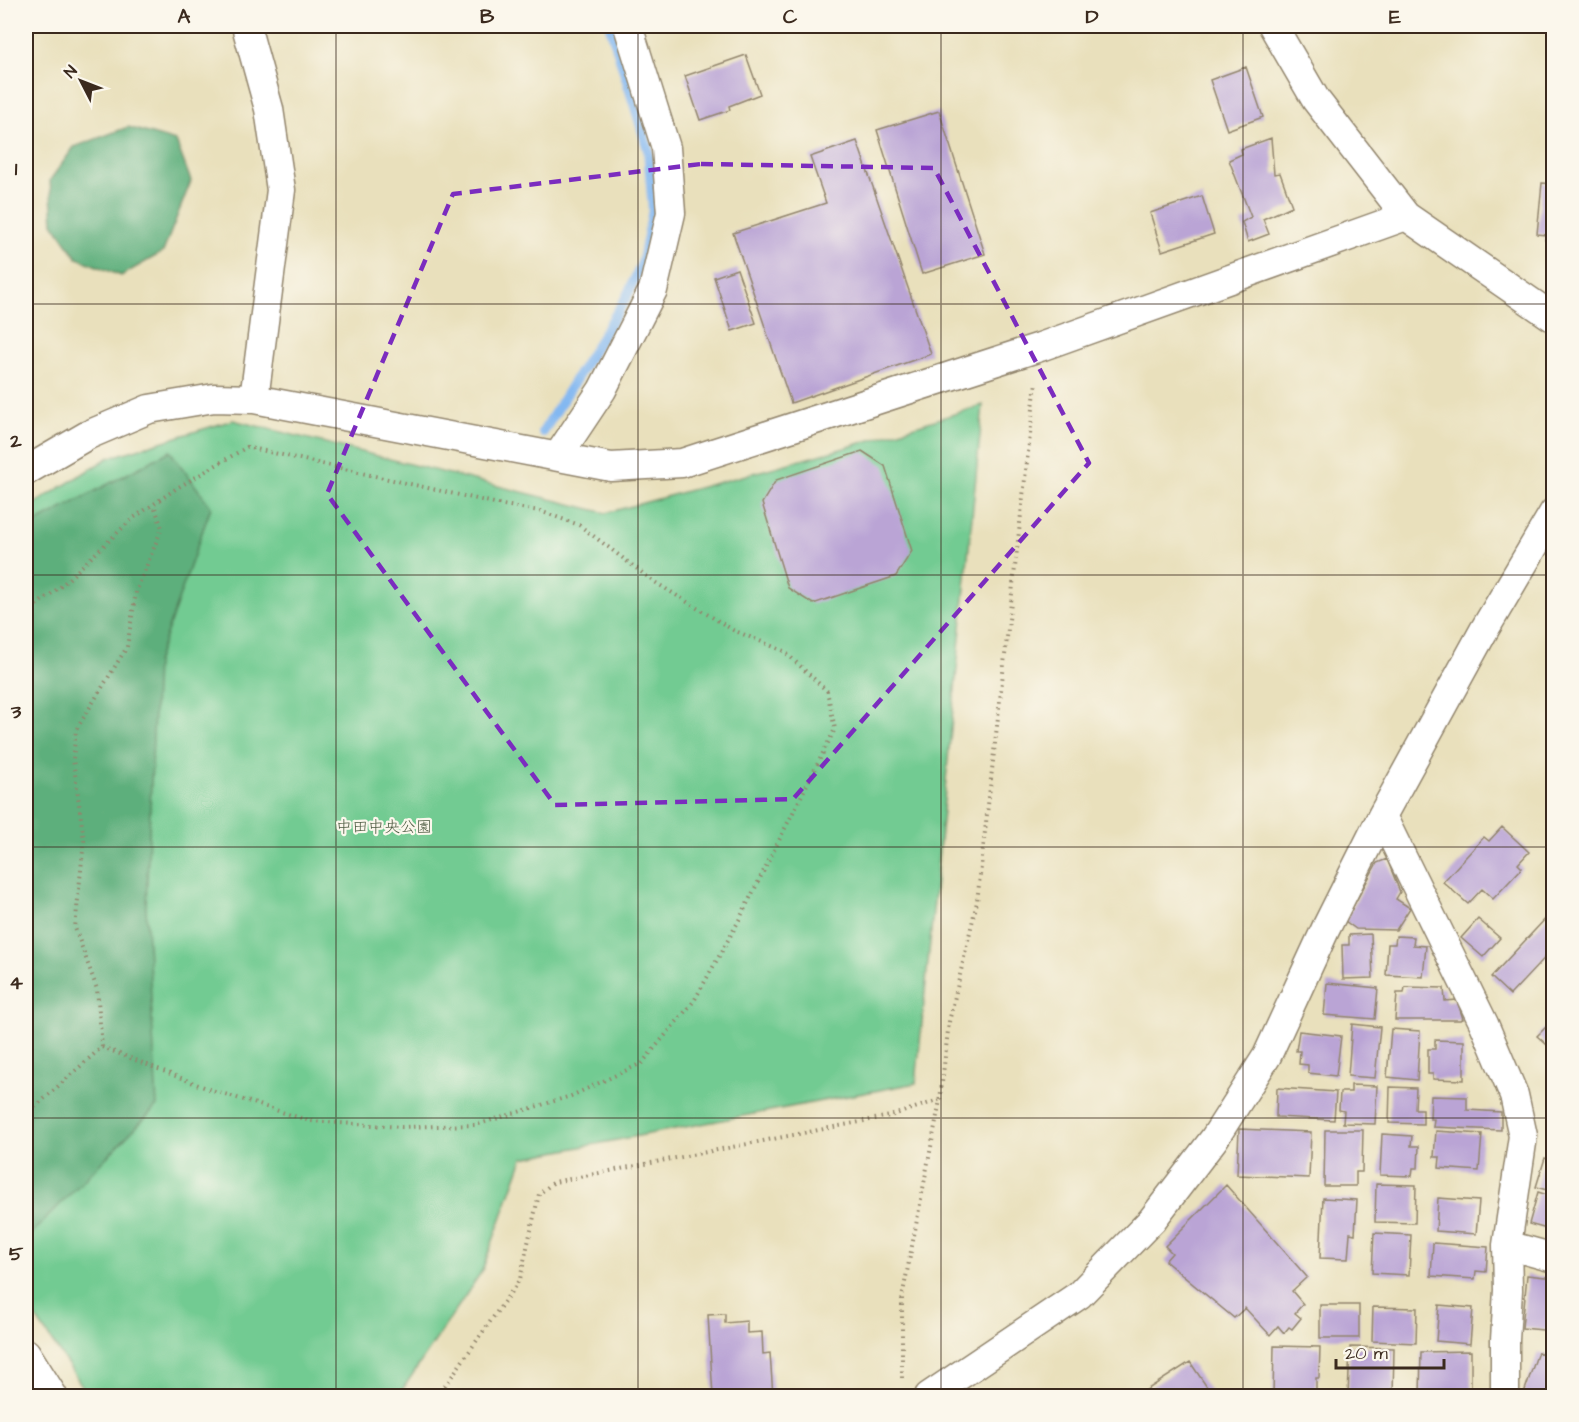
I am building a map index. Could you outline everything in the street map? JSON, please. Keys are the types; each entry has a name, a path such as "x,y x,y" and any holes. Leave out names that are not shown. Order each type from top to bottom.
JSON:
{"street":[{"path":"246,26 269,109 281,190 254,399"},
{"path":"558,456 603,390 653,290 671,213 666,148 628,26"},
{"path":"1272,26 1316,100 1406,216 1554,318"},
{"path":"26,471 88,435 149,409 214,398 254,399 611,467 682,463 1040,347 1406,216"},
{"path":"915,1392 1079,1295 1152,1220 1214,1139 1267,1056 1326,928 1382,816 1483,632 1554,512"},
{"path":"1382,816 1484,1024 1514,1095 1523,1136 1507,1245 1505,1396"},
{"path":"1507,1245 1554,1258"},
{"path":"26,1353 53,1396"}],"path":[{"path":"915,1392 902,1298 940,1100 949,1022 977,902 1040,347"},
{"path":"26,611 61,586 132,519 177,488 247,447 503,505 540,511 579,525 653,581 693,606 734,630 784,651 827,691 835,729 737,924 694,1001 642,1064 571,1096 476,1125 401,1127 310,1121 209,1089 102,1047"},
{"path":"102,1047 97,989 75,928 84,841 73,759 76,730 127,647 136,592 162,528 154,505"},
{"path":"26,1115 102,1047"},
{"path":"438,1396 520,1279 539,1194 554,1182 890,1116 940,1100"}],"highlighted area":[{"path":"701,164 934,168 1089,463 793,799 555,805 327,494 453,194"}],"green space":[{"path":"128,127 176,141 191,181 163,252 121,276 77,258 53,223 50,180 74,147"},
{"name":"中田中央公園","path":"983,405 916,1083 523,1158 482,1271 398,1396 89,1396 26,1303 26,509 108,458 233,420 606,513 845,448"},
{"path":"170,451 211,507 156,663 146,907 157,1106 26,1239 26,528"}],"building":[{"path":"746,55 760,94 729,106 730,110 700,120 685,76"},
{"path":"1246,67 1263,117 1227,130 1210,80"},
{"path":"939,111 985,254 922,274 877,130"},
{"path":"1271,138 1274,174 1280,173 1292,206 1263,219 1269,234 1248,242 1242,222 1251,217 1229,160 1242,154 1241,149"},
{"path":"857,141 931,354 791,403 733,233 826,203 810,157"},
{"path":"1542,183 1554,184 1554,241 1545,240 1546,235 1537,234"},
{"path":"1202,196 1214,234 1162,251 1150,213"},
{"path":"737,269 756,323 732,331 714,277"},
{"path":"862,451 885,466 912,551 896,576 813,604 788,588 762,503 776,480"},
{"path":"1502,827 1529,852 1518,864 1522,868 1493,899 1482,889 1468,904 1443,882 1484,837 1489,841"},
{"path":"1387,859 1400,892 1396,899 1410,908 1396,930 1356,929 1345,921 1377,863"},
{"path":"1549,915 1554,920 1554,948 1510,995 1491,977"},
{"path":"1478,919 1500,938 1483,957 1461,938"},
{"path":"1371,934 1373,978 1343,979 1342,945 1349,945 1349,935"},
{"path":"1396,936 1414,937 1413,945 1426,946 1423,977 1386,975 1388,944 1395,944"},
{"path":"1327,983 1378,988 1375,1019 1324,1015"},
{"path":"1405,987 1444,988 1445,1001 1457,1000 1463,1019 1395,1020 1397,993 1404,993"},
{"path":"1554,1019 1554,1051 1537,1036"},
{"path":"1352,1024 1380,1027 1375,1078 1348,1076"},
{"path":"1391,1029 1420,1031 1417,1080 1387,1077"},
{"path":"1299,1031 1341,1036 1336,1076 1308,1073 1308,1065 1299,1064 1300,1051 1296,1051"},
{"path":"1435,1040 1464,1041 1464,1080 1433,1079 1433,1074 1428,1074 1428,1049 1435,1049"},
{"path":"1351,1085 1377,1086 1375,1124 1343,1123 1344,1111 1339,1110 1340,1092 1351,1092"},
{"path":"1390,1087 1416,1088 1415,1109 1423,1109 1423,1124 1389,1123"},
{"path":"1277,1088 1336,1092 1334,1120 1276,1117"},
{"path":"1431,1096 1467,1097 1467,1110 1501,1112 1501,1130 1433,1127 1434,1119 1430,1119"},
{"path":"1239,1129 1311,1132 1309,1178 1237,1175"},
{"path":"1325,1130 1363,1130 1362,1172 1356,1172 1356,1186 1324,1186"},
{"path":"1436,1131 1482,1134 1479,1171 1439,1168 1440,1157 1434,1157"},
{"path":"1382,1134 1412,1136 1411,1146 1419,1146 1418,1168 1413,1168 1412,1176 1380,1175"},
{"path":"1545,1158 1554,1161 1554,1192 1536,1187"},
{"path":"1376,1184 1416,1185 1415,1223 1375,1222"},
{"path":"1226,1185 1307,1277 1292,1291 1303,1304 1295,1313 1301,1318 1292,1329 1289,1327 1284,1333 1278,1326 1270,1335 1245,1308 1234,1318 1165,1261 1172,1253 1165,1246"},
{"path":"1538,1192 1554,1197 1554,1231 1529,1224"},
{"path":"1323,1198 1357,1200 1355,1234 1350,1233 1348,1259 1320,1258"},
{"path":"1438,1198 1479,1201 1476,1234 1436,1231"},
{"path":"1374,1233 1411,1235 1409,1275 1372,1273"},
{"path":"1433,1243 1488,1247 1486,1272 1476,1271 1475,1279 1431,1276"},
{"path":"1527,1275 1554,1278 1554,1331 1522,1328"},
{"path":"1320,1305 1359,1305 1359,1338 1320,1338"},
{"path":"1439,1305 1473,1308 1470,1344 1436,1341"},
{"path":"1373,1307 1417,1308 1416,1343 1372,1341"},
{"path":"725,1314 725,1323 747,1321 747,1333 762,1332 763,1354 770,1353 773,1396 713,1396 708,1315"},
{"path":"1274,1346 1320,1347 1316,1396 1273,1396"},
{"path":"1350,1347 1394,1348 1393,1396 1348,1396"},
{"path":"1471,1351 1471,1393 1420,1396 1421,1352"},
{"path":"1538,1352 1554,1358 1554,1396 1523,1396"},
{"path":"1190,1362 1213,1396 1137,1396"}],"waterway":[{"path":"543,432 626,298 643,261 653,210 648,149 610,26"}]}
